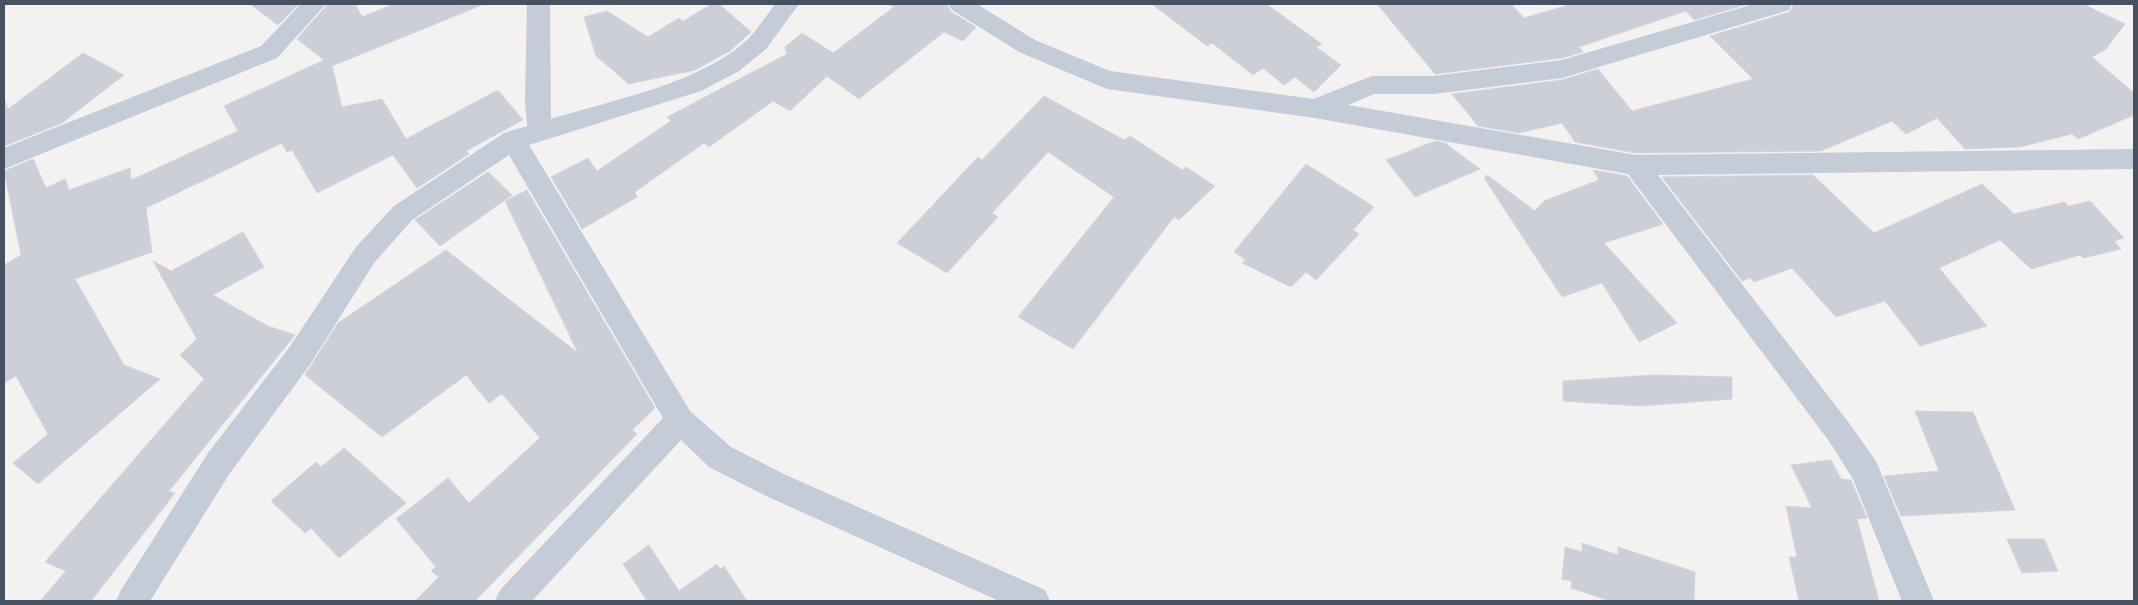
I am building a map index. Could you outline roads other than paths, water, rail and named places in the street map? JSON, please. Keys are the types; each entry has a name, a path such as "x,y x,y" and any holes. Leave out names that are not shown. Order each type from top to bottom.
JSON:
{"street":[{"path":"4,159 269,52 314,4"},
{"path":"538,4 537,101 540,132"},
{"path":"132,601 219,463 299,357 365,255 403,213 513,140 692,85 731,65 758,43 788,4"},
{"path":"960,4 1027,46 1107,80 1315,109 1636,165 2134,159"},
{"path":"1315,109 1372,85 1433,84 1562,69 1781,4"},
{"path":"513,140 680,420 720,457 775,485 1034,601"},
{"path":"1636,165 1839,432 1865,472 1918,601"},
{"path":"511,601 680,420"}]}
